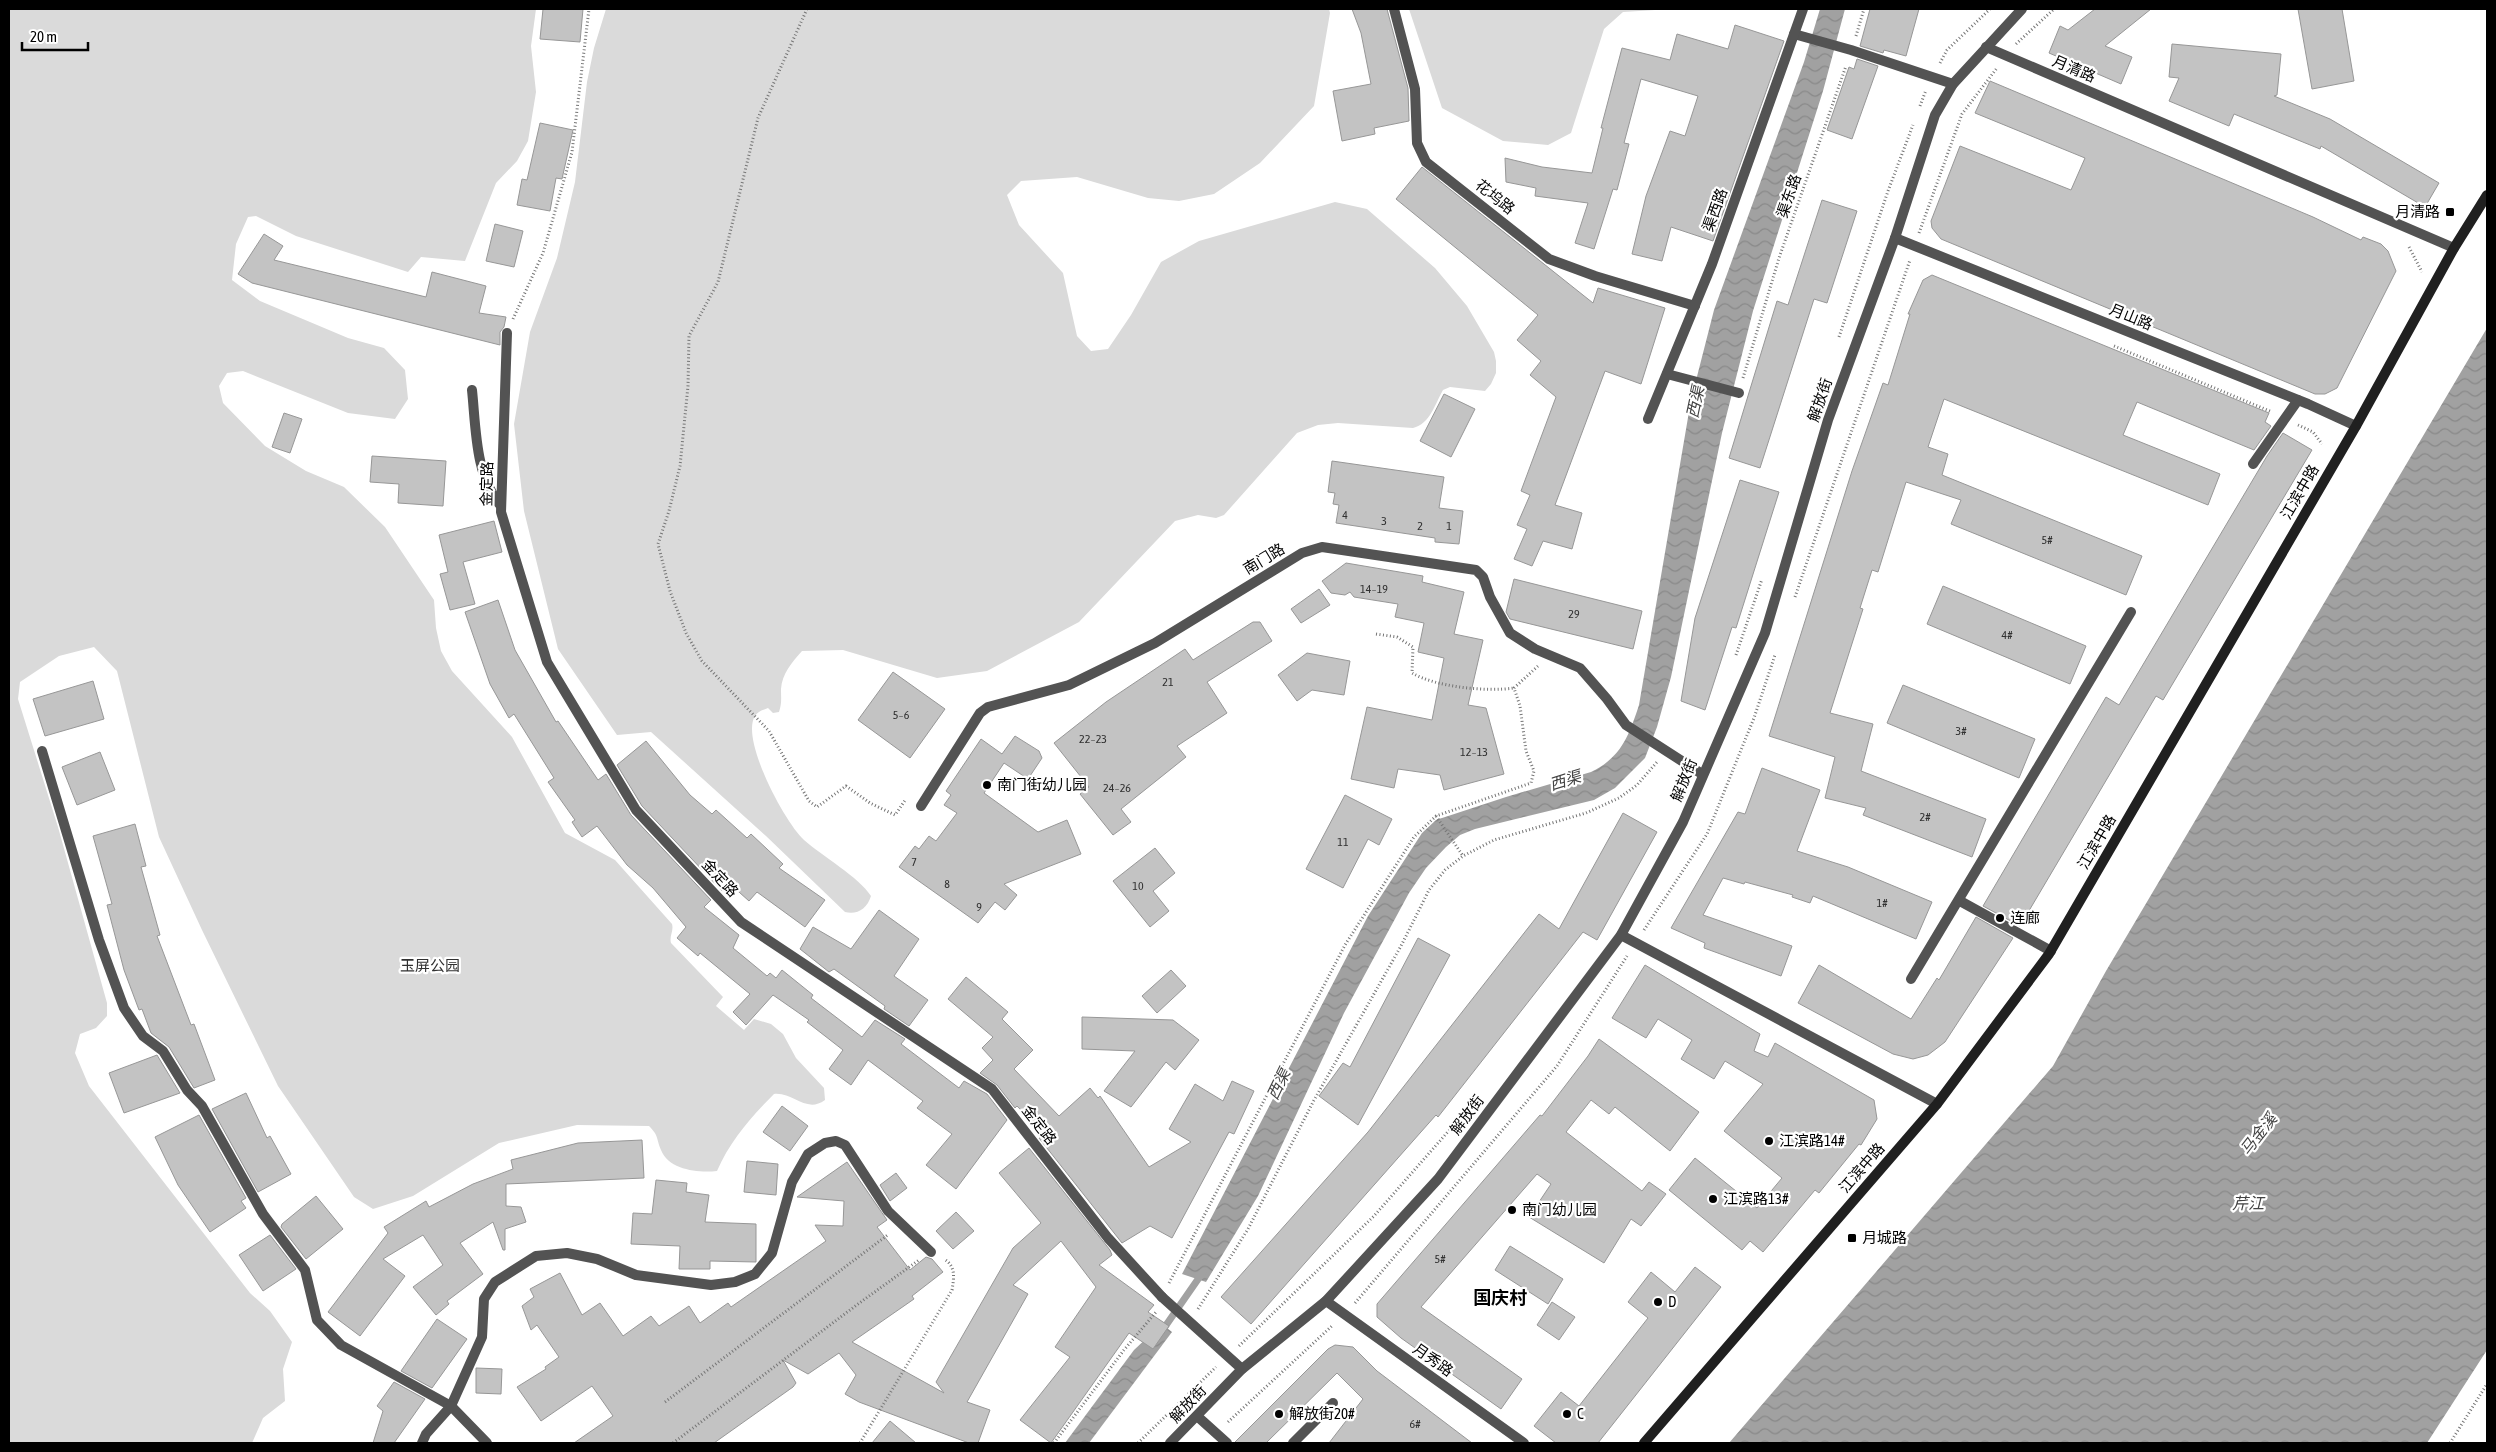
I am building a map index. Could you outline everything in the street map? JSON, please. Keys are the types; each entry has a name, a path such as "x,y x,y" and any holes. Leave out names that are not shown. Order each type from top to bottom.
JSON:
{"main road":[{"name":"江滨中路","path":"1644,1443 1937,1104 2051,951 2356,426 2454,248 2487,195"}],"street":[{"name":"花坞路","path":"1394,9 1415,89 1417,143 1426,162 1549,259 1595,276 1695,306"},
{"name":"渠西路","path":"1648,419 1695,306 1803,9"},
{"name":"解放街","path":"1170,1443 1242,1369 1326,1301 1438,1179 1621,935 1683,822 1702,774 1765,633 1828,420 1895,238 1935,116 1953,84 2022,9"},
{"path":"1794,34 1851,50 1953,84"},
{"name":"月清路","path":"1986,46 2454,248"},
{"name":"月山路","path":"1895,238 2298,400 2356,426"},
{"name":"金定路","path":"507,333 501,512 547,662 636,810 741,922 992,1090 1108,1238 1162,1297 1242,1369"},
{"path":"1667,374 1739,393"},
{"path":"472,390 477,438 487,486 502,506"},
{"path":"2253,464 2298,400"},
{"name":"南门路","path":"921,806 980,713 988,707 1069,685 1155,643 1312,549 1322,547 1476,570 1483,577 1505,628 1515,638 1550,656 1580,668 1607,699 1626,725 1666,751"},
{"path":"1911,979 1960,901 2131,612"},
{"path":"42,751 99,940 124,1008 143,1036 163,1051 187,1090 202,1106 263,1214 305,1270 317,1320 341,1345 451,1406 487,1443"},
{"path":"1666,751 1702,774"},
{"path":"1960,901 2051,951"},
{"path":"1621,935 1937,1104"},
{"path":"422,1443 426,1434 451,1406 482,1337 484,1299 495,1282 536,1256 566,1253 597,1259 636,1275 711,1286 735,1282 755,1274 772,1253 792,1182 808,1154 825,1142 836,1141 845,1145 888,1211 931,1252"},
{"name":"月秀路","path":"1326,1301 1524,1443"},
{"path":"1293,1443 1333,1403"},
{"path":"1197,1416 1227,1443"}],"path":[{"path":"507,333 544,254 572,152 589,9"},
{"path":"807,9 758,118 718,282 689,336 688,386 680,466 658,544 670,591 686,633 702,660 769,731 809,801 817,807 846,786 870,803 895,815 907,797 921,806"},
{"name":"渠东路","path":"1739,393 1779,258 1864,9"},
{"path":"1918,112 1931,77 1948,50 1990,9"},
{"path":"1794,600 1962,114 2005,55 2054,9"},
{"path":"1839,338 1914,120"},
{"path":"1910,261 1919,265"},
{"path":"2111,344 2266,408 2313,432 2322,444"},
{"path":"1733,664 1765,570"},
{"path":"1376,634 1397,637 1413,647 1412,673 1423,680 1481,689 1514,688 1550,656"},
{"path":"1216,1433 1344,1315 1557,1066 1707,834 1754,718 1775,654"},
{"path":"1054,1443 1124,1350 1156,1312 1162,1297 1345,945 1414,838 1436,816 1531,783 1534,772 1526,751 1520,706 1514,688"},
{"path":"1190,1322 1248,1229 1313,1102 1401,946 1430,890 1445,870 1463,856 1494,840 1586,813 1619,798 1637,785 1666,751"},
{"path":"1436,816 1463,856"},
{"path":"1232,1352 1374,1216 1469,1108"},
{"path":"665,1402 902,1224"},
{"path":"673,1443 858,1304 931,1252 949,1262 954,1273 952,1290 860,1443"},
{"path":"1138,1443 1218,1365"},
{"path":"2450,1443 2487,1384"}],"green space":[{"name":"玉屏公园","path":"9,9 536,9 531,46 536,92 528,141 517,161 496,183 465,261 421,257 408,272 296,236 256,216 248,217 236,244 232,280 260,301 348,338 384,348 405,370 408,399 395,419 348,413 243,371 227,373 219,386 223,403 265,446 306,471 344,487 385,527 434,600 436,628 441,651 452,671 512,737 565,833 615,860 672,924 671,943 723,997 716,1006 744,1030 754,1019 771,1024 783,1034 796,1058 824,1088 825,1100 812,1105 788,1096 774,1094 742,1130 728,1150 717,1171 693,1171 670,1162 665,1157 656,1135 649,1126 577,1125 499,1143 413,1196 373,1209 354,1197 278,1086 202,930 159,837 117,671 94,647 59,656 20,682 18,699 58,827 107,1003 107,1016 96,1028 80,1034 75,1053 89,1086 250,1293 270,1311 292,1342 283,1369 285,1401 263,1418 252,1443 9,1443"},
{"path":"606,9 1329,9 1330,13 1314,106 1260,163 1214,194 1179,201 1148,198 1077,177 1021,181 1007,195 1019,225 1063,273 1077,336 1091,351 1108,349 1131,315 1161,262 1199,241 1335,202 1367,209 1435,268 1467,306 1494,352 1496,373 1485,391 1450,387 1443,390 1428,418 1419,426 1413,428 1338,423 1318,425 1297,433 1224,515 1216,518 1198,515 1175,521 1079,622 987,671 937,678 843,650 802,651 791,664 783,678 779,712 773,713 768,708 755,716 752,727 754,743 759,761 776,799 796,831 804,840 858,881 871,896 861,910 854,913 845,912 766,836 651,732 617,735 558,649 524,511 514,424 530,332 557,258 575,182 587,82 594,48"},
{"path":"1409,9 1671,9 1623,12 1604,29 1571,133 1548,145 1503,141 1442,108"}],"water":[{"path":"1820,9 1845,9 1823,91 1753,311 1722,433 1671,677 1657,727 1645,758 1615,788 1594,800 1475,829 1460,835 1426,868 1409,893 1344,1013 1258,1196 1206,1282 1182,1274 1368,916 1422,833 1436,820 1591,772 1602,766 1617,752 1628,735 1639,705 1691,400 1714,310 1804,62"},
{"name":"芹江","path":"2487,328 2487,1350 2427,1443 1729,1443 2053,1066 2106,971"},
{"path":"1162,1324 1172,1332 1089,1443 1065,1443 1134,1350"}],"building":[{"path":"543,9 583,9 580,42 540,39"},
{"path":"1352,9 1387,9 1408,88 1409,121 1374,128 1375,134 1342,141 1333,91 1371,84 1361,33"},
{"path":"1870,9 1919,9 1906,56 1884,50 1883,53 1860,46"},
{"path":"2095,9 2151,9 2105,46 2132,57 2121,84 2049,53 2060,26 2068,30"},
{"path":"2298,9 2342,9 2354,81 2312,89"},
{"path":"1735,25 1784,41 1713,241 1671,227 1662,261 1632,254 1646,196 1670,131 1685,136 1698,96 1641,79 1624,143 1629,144 1617,190 1613,189 1594,249 1575,243 1588,203 1535,196 1536,188 1506,182 1505,158 1542,167 1592,173 1603,128 1601,128 1622,48 1670,60 1677,34 1728,49"},
{"path":"2172,44 2281,54 2277,95 2274,96 2330,119 2439,183 2425,207 2321,146 2320,149 2234,114 2229,126 2169,101 2179,78 2169,77"},
{"path":"1857,59 1878,66 1852,139 1827,130 1849,67 1854,69"},
{"path":"1990,81 2313,217 2361,240 2363,237 2381,244 2388,251 2396,271 2337,388 2325,394 2315,394 1941,239 1932,228 1931,221 1960,146 2071,190 2085,158 1975,113"},
{"path":"540,123 573,130 562,179 556,178 550,211 517,205 522,179 527,180"},
{"path":"1422,167 1593,303 1598,288 1665,308 1641,384 1605,371 1555,505 1582,513 1572,549 1543,541 1532,566 1514,559 1527,529 1517,525 1530,495 1521,491 1556,397 1530,375 1541,361 1517,340 1538,315 1396,199"},
{"path":"1822,200 1857,211 1827,303 1814,299 1760,468 1729,458 1777,301 1788,305"},
{"path":"495,224 523,231 514,267 486,261"},
{"path":"264,234 283,246 274,260 426,297 432,272 486,286 479,313 506,317 504,327 500,332 500,345 252,283 238,274"},
{"path":"1932,275 2269,413 2265,422 2271,426 2254,450 2137,402 2123,435 2220,474 2208,505 1944,399 1928,447 1948,454 1942,475 2142,556 2126,595 1951,524 1961,500 1906,482 1878,572 1872,570 1860,608 1863,609 1830,713 1873,724 1861,771 1986,819 1972,857 1863,815 1866,808 1825,798 1835,757 1769,736 1852,471 1883,383 1888,385 1910,314 1908,314 1923,280"},
{"path":"1444,394 1475,409 1451,457 1420,441"},
{"path":"284,413 302,419 290,453 272,447"},
{"path":"2283,433 2312,450 2163,700 2156,696 2020,926 1983,906 2106,697 2119,705 2267,456"},
{"path":"372,456 446,461 443,506 398,503 399,484 370,482"},
{"path":"1332,461 1444,477 1439,508 1463,511 1459,544 1435,542 1435,538 1336,523 1339,505 1333,504 1335,493 1328,492"},
{"path":"1740,480 1779,492 1736,628 1732,627 1705,710 1681,701 1695,618"},
{"path":"494,521 502,552 463,562 475,604 450,610 440,574 448,572 439,535"},
{"path":"1346,563 1423,576 1422,582 1464,592 1454,634 1483,640 1468,705 1486,708 1504,774 1444,790 1440,775 1398,769 1394,788 1351,779 1367,707 1432,720 1444,658 1418,652 1424,623 1395,617 1398,604 1354,597 1350,592 1345,595 1331,593 1322,581"},
{"path":"1514,579 1642,611 1633,649 1510,619 1506,612"},
{"path":"1943,586 2086,646 2070,684 1927,624"},
{"path":"1319,589 1330,605 1301,623 1291,609"},
{"path":"498,600 515,650 556,722 558,721 598,780 606,774 631,815 711,900 704,907 739,935 733,948 767,976 770,973 776,978 782,970 813,995 811,998 862,1037 875,1020 905,1039 901,1044 959,1088 964,1081 987,1094 1007,1120 956,1189 926,1165 952,1134 917,1108 923,1101 868,1060 851,1085 829,1069 843,1050 807,1022 809,1020 773,995 746,1025 733,1012 750,994 700,953 698,956 677,938 686,927 653,888 627,865 597,826 582,837 572,822 575,820 548,782 554,778 514,714 509,718 490,684 465,612"},
{"path":"1253,622 1260,622 1272,641 1207,682 1227,713 1177,746 1186,757 1121,809 1131,822 1113,835 1080,794 1089,787 1054,743 1106,702 1185,649 1193,660"},
{"path":"1307,653 1350,661 1344,695 1312,690 1297,701 1278,675"},
{"path":"893,672 945,709 910,758 858,720"},
{"path":"93,681 104,719 45,736 33,699"},
{"path":"1903,685 2035,739 2019,778 1887,723"},
{"path":"1015,736 1039,751 1042,758 1028,779 1004,763 984,793 1038,832 1067,820 1081,854 1004,884 1017,895 1005,910 995,902 978,923 899,867 915,846 919,849 929,836 936,841 957,813 944,805 951,795 946,791 981,739 1002,754"},
{"path":"646,741 690,795 712,814 716,810 747,838 751,834 783,864 779,868 825,900 805,927 757,892 749,901 730,884 722,891 642,806 617,765"},
{"path":"100,752 115,790 77,805 62,767"},
{"path":"1762,768 1820,790 1797,851 1848,867 1932,902 1916,939 1813,896 1810,903 1792,897 1793,895 1723,878 1703,915 1792,946 1781,976 1704,948 1705,943 1671,928 1738,812 1745,814"},
{"path":"1345,795 1392,819 1379,845 1368,839 1343,888 1306,869"},
{"path":"1623,813 1657,832 1597,940 1583,932 1438,1117 1436,1115 1251,1324 1221,1297 1368,1132 1539,914 1559,929"},
{"path":"135,824 146,866 141,867 160,935 157,936 191,1025 194,1024 215,1080 194,1088 169,1047 151,1033 142,1009 139,1010 124,970 107,905 112,904 93,836"},
{"path":"1155,848 1175,873 1153,891 1169,911 1150,927 1113,881"},
{"path":"879,910 919,939 894,976 928,1000 909,1026 884,1009 885,1006 834,969 829,972 800,949 813,927 851,949"},
{"path":"1976,917 2013,938 1945,1042 1928,1055 1913,1059 1893,1054 1798,1003 1819,965 1911,1019 1937,978 1939,980"},
{"path":"1418,938 1450,955 1358,1125 1319,1096 1343,1063 1350,1067"},
{"path":"1645,965 1760,1034 1754,1051 1768,1057 1775,1043 1874,1100 1877,1119 1861,1145 1859,1144 1819,1193 1815,1190 1763,1252 1750,1241 1742,1250 1669,1190 1695,1158 1757,1208 1782,1178 1724,1131 1763,1084 1725,1061 1714,1079 1681,1059 1692,1040 1658,1019 1646,1038 1612,1018"},
{"path":"1171,970 1186,986 1157,1013 1142,996"},
{"path":"966,977 1008,1012 1002,1019 1033,1050 1014,1069 1059,1116 1090,1088 1098,1098 1100,1096 1149,1167 1191,1142 1169,1129 1195,1084 1223,1101 1232,1081 1254,1091 1234,1134 1229,1132 1172,1238 1150,1226 1122,1243 1039,1138 1044,1134 1017,1106 1015,1108 997,1085 980,1073 993,1060 982,1048 993,1037 948,999"},
{"path":"1082,1017 1173,1020 1199,1040 1175,1070 1166,1062 1131,1107 1104,1091 1135,1051 1082,1049"},
{"path":"1599,1039 1699,1112 1670,1151 1615,1107 1609,1114 1591,1100 1566,1132 1642,1191 1649,1182 1666,1194 1641,1226 1631,1219 1604,1263 1529,1217 1551,1184 1537,1174 1421,1307 1522,1379 1501,1409 1401,1338 1377,1317 1377,1304 1540,1115 1542,1116"},
{"path":"157,1055 180,1093 124,1113 109,1073"},
{"path":"246,1093 267,1138 270,1136 291,1174 258,1192 212,1109"},
{"path":"782,1106 808,1126 790,1151 763,1132"},
{"path":"199,1115 246,1198 241,1201 246,1208 210,1232 178,1185 155,1137"},
{"path":"642,1140 644,1178 506,1184 506,1206 521,1207 526,1222 505,1229 505,1250 503,1250 493,1222 460,1243 483,1274 447,1301 449,1304 436,1315 413,1287 443,1265 423,1235 383,1259 405,1276 360,1336 328,1312 388,1233 384,1227 426,1201 429,1207 473,1184 513,1169 511,1160 578,1143"},
{"path":"1029,1148 1110,1250 1112,1255 1099,1265 1154,1305 1148,1312 1169,1326 1153,1349 1129,1333 1051,1443 1020,1420 1070,1357 1055,1347 1096,1287 1061,1241 1013,1285 1028,1294 967,1402 990,1410 978,1443 969,1443 859,1402 845,1394 856,1375 839,1353 808,1374 783,1360 796,1383 793,1387 714,1443 574,1443 613,1416 592,1386 541,1421 517,1387 546,1369 545,1367 559,1357 537,1325 531,1330 522,1306 534,1297 530,1289 560,1273 582,1315 600,1303 623,1336 651,1316 659,1326 689,1306 700,1323 728,1303 731,1307 826,1241 815,1225 843,1226 844,1201 797,1197 847,1162 887,1220 877,1227 910,1270 926,1257 932,1259 943,1272 912,1296 914,1299 852,1342 944,1393 936,1382 1013,1248 1041,1223 999,1173"},
{"path":"747,1161 778,1164 776,1195 744,1192"},
{"path":"896,1173 907,1188 890,1201 880,1185"},
{"path":"656,1180 687,1183 686,1192 709,1195 705,1222 756,1224 756,1262 710,1261 710,1269 679,1269 680,1246 631,1244 633,1213 652,1214"},
{"path":"316,1196 343,1229 306,1259 281,1227 282,1224"},
{"path":"956,1212 974,1231 953,1249 936,1231"},
{"path":"270,1235 296,1269 263,1291 239,1255"},
{"path":"1510,1246 1563,1279 1548,1304 1495,1270"},
{"path":"1695,1267 1721,1287 1598,1443 1556,1443 1534,1426 1561,1392 1579,1406 1648,1318 1628,1302 1651,1272 1675,1292"},
{"path":"1552,1302 1575,1317 1559,1340 1537,1325"},
{"path":"437,1319 467,1339 432,1388 401,1371"},
{"path":"1335,1345 1353,1347 1377,1371 1472,1443 1329,1443 1363,1399 1337,1373 1266,1443 1234,1443 1328,1349"},
{"path":"476,1368 502,1369 501,1394 476,1393"},
{"path":"394,1382 425,1399 394,1443 373,1443 383,1411 377,1406"},
{"path":"890,1421 916,1443 872,1443"}],"waterway":[{"name":"西渠","path":"1162,1331 1203,1272"}],"place":[{"name":"月清路","path":"2450,212"},
{"name":"南门街幼儿园","path":"987,785"},
{"name":"连廊","path":"2000,918"},
{"name":"江滨路14#","path":"1769,1141"},
{"name":"江滨路13#","path":"1713,1199"},
{"name":"南门幼儿园","path":"1512,1210"},
{"name":"月城路","path":"1852,1238"},
{"name":"D","path":"1658,1302"},
{"name":"解放街20#","path":"1279,1414"},
{"name":"C","path":"1567,1414"}],"district":[{"name":"国庆村","path":"1500,1298"}],"water label":[{"name":"马金溪","path":"2258,1134"}]}
